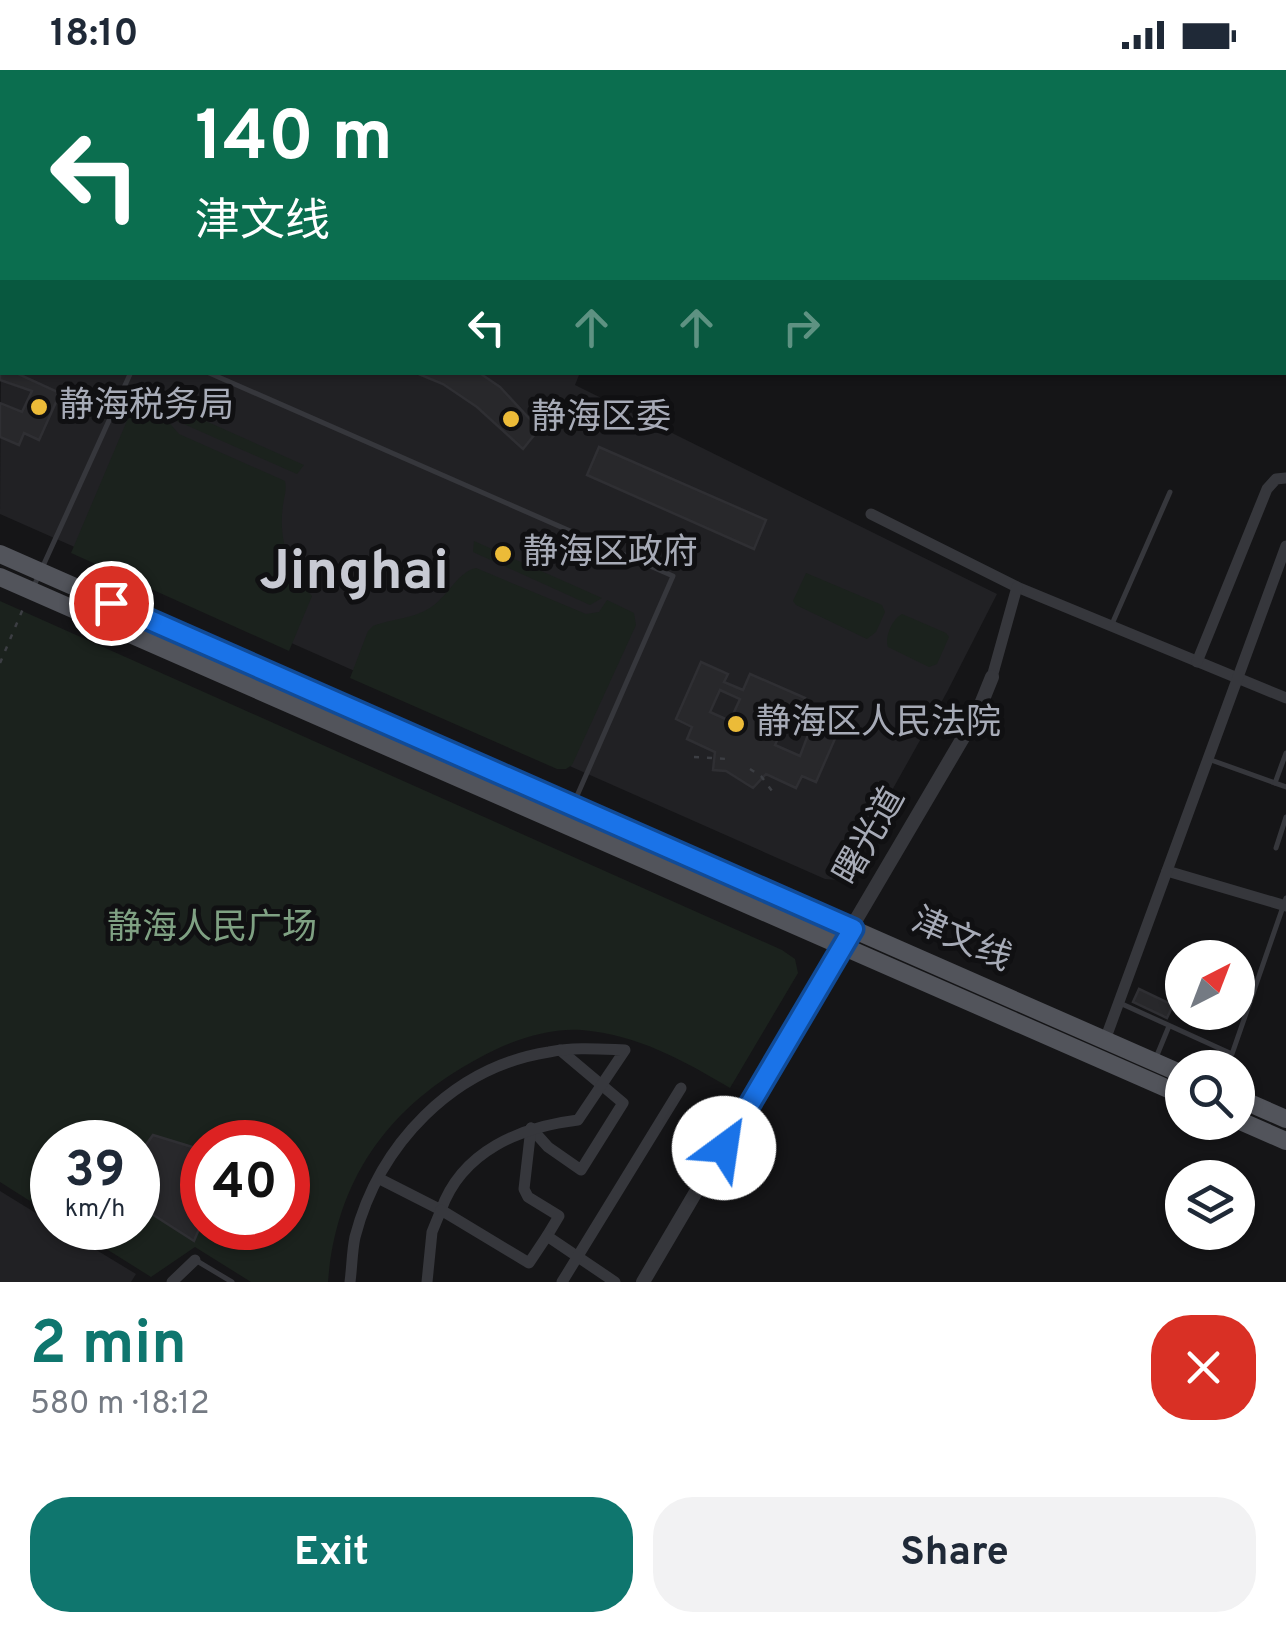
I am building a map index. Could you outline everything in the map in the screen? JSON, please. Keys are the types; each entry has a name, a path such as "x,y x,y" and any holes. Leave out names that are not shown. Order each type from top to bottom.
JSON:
{"main road":[{"name":"津文线","path":"0,554 573,806 1165,1088"},
{"name":"津文线","path":"0,577 565,824 1165,1066"},
{"path":"1255,1105 1286,1119"},
{"path":"1255,1127 1286,1141"}],"street":[{"path":"1197,662 1267,490 1276,479 1286,478"},
{"path":"870,514 1017,587 1286,698"},
{"path":"1105,1040 1286,546"},
{"path":"992,677 1017,587"},
{"name":"曙光道","path":"643,1282 977,714 992,677"},
{"path":"1167,871 1285,903"},
{"path":"531,1128 548,1147 581,1170 623,1103 560,1050"},
{"path":"350,1282 355,1238 378,1178 385,1161 415,1123 462,1086 510,1062 560,1050 625,1050 578,1120 531,1128 492,1148 462,1171 432,1232 427,1282"},
{"path":"562,1282 681,1088"},
{"path":"378,1178 441,1210 529,1263 559,1216 528,1197 524,1189 531,1128"},
{"path":"548,1236 615,1282"},
{"path":"173,1282 195,1260"}],"lane":[{"path":"31,591 130,375"},
{"path":"213,375 674,576 565,824"},
{"path":"1111,627 1170,492"},
{"path":"1275,783 1286,753"},
{"path":"1208,759 1286,787"},
{"path":"1276,848 1286,817"},
{"path":"1255,988 1285,903"},
{"path":"1119,1003 1165,1024"},
{"path":"1155,1062 1168,1030"},
{"path":"1179,1030 1232,1054 1240,1030"},
{"path":"195,1260 232,1282"}],"path":[{"path":"0,662 31,591"},
{"path":"694,757 727,759"},
{"path":"750,769 775,795"}],"shaded area":[{"name":"静海区政府","path":"1,375 579,375 575,385 997,594 848,869 836,880 825,879 0,514"},
{"path":"0,1191 30,1209 30,1250 96,1250 136,1274 131,1282 0,1282"}],"green space":[{"path":"145,393 170,408 165,418 179,434 285,481 284,543 291,565 312,596 289,651 71,553 137,397"},
{"path":"181,410 304,465 297,474 177,421"},
{"path":"474,541 602,598 590,605 473,552"},
{"path":"476,568 586,614 599,612 607,600 634,613 636,625 572,765 566,769 557,769 350,678 373,626 427,610 464,574"},
{"path":"806,573 882,605 885,612 876,632 867,639 796,605 793,601"},
{"name":"静海人民广场","path":"0,601 795,959 798,973 730,1088 641,1043 582,1030 542,1033 516,1041 447,1077 394,1123 373,1149 342,1210 328,1282 251,1282 200,1250 310,1250 310,1120 180,1120 180,1250 191,1250 151,1277 108,1250 160,1250 160,1120 30,1120 30,1201 0,1182"},
{"path":"902,614 949,637 937,664 929,667 888,647 890,628"}],"building":[{"name":"静海税务局","path":"0,375 21,375 60,393 39,440 24,433 19,445 0,437 0,403 22,412 32,391 0,380"},
{"name":"静海区委","path":"421,375 482,375 500,387 539,429 523,449 477,407 443,384"},
{"name":"静海区政府","path":"599,447 766,520 754,549 587,475"},
{"name":"静海区人民法院","path":"701,662 728,674 724,682 743,690 750,674 805,698 801,707 841,725 816,782 802,776 796,788 766,774 753,788 726,771 713,770 715,752 687,739 692,727 676,719","holes":["720,690 740,699 730,721 710,712","800,722 811,727 800,756 775,745 785,723"]},
{"path":"1139,989 1165,1001 1165,1017 1133,1002"},
{"path":"160,1137 180,1143 180,1232 160,1219"}],"place":[{"name":"静海税务局","path":"39,407"},
{"name":"静海区委","path":"511,419"},
{"name":"静海区政府","path":"503,554"},
{"name":"静海区人民法院","path":"736,724"}],"district":[{"name":"Jinghai","path":"354,574"}],"route":[{"path":"111,603 853,929 724,1148"}]}
